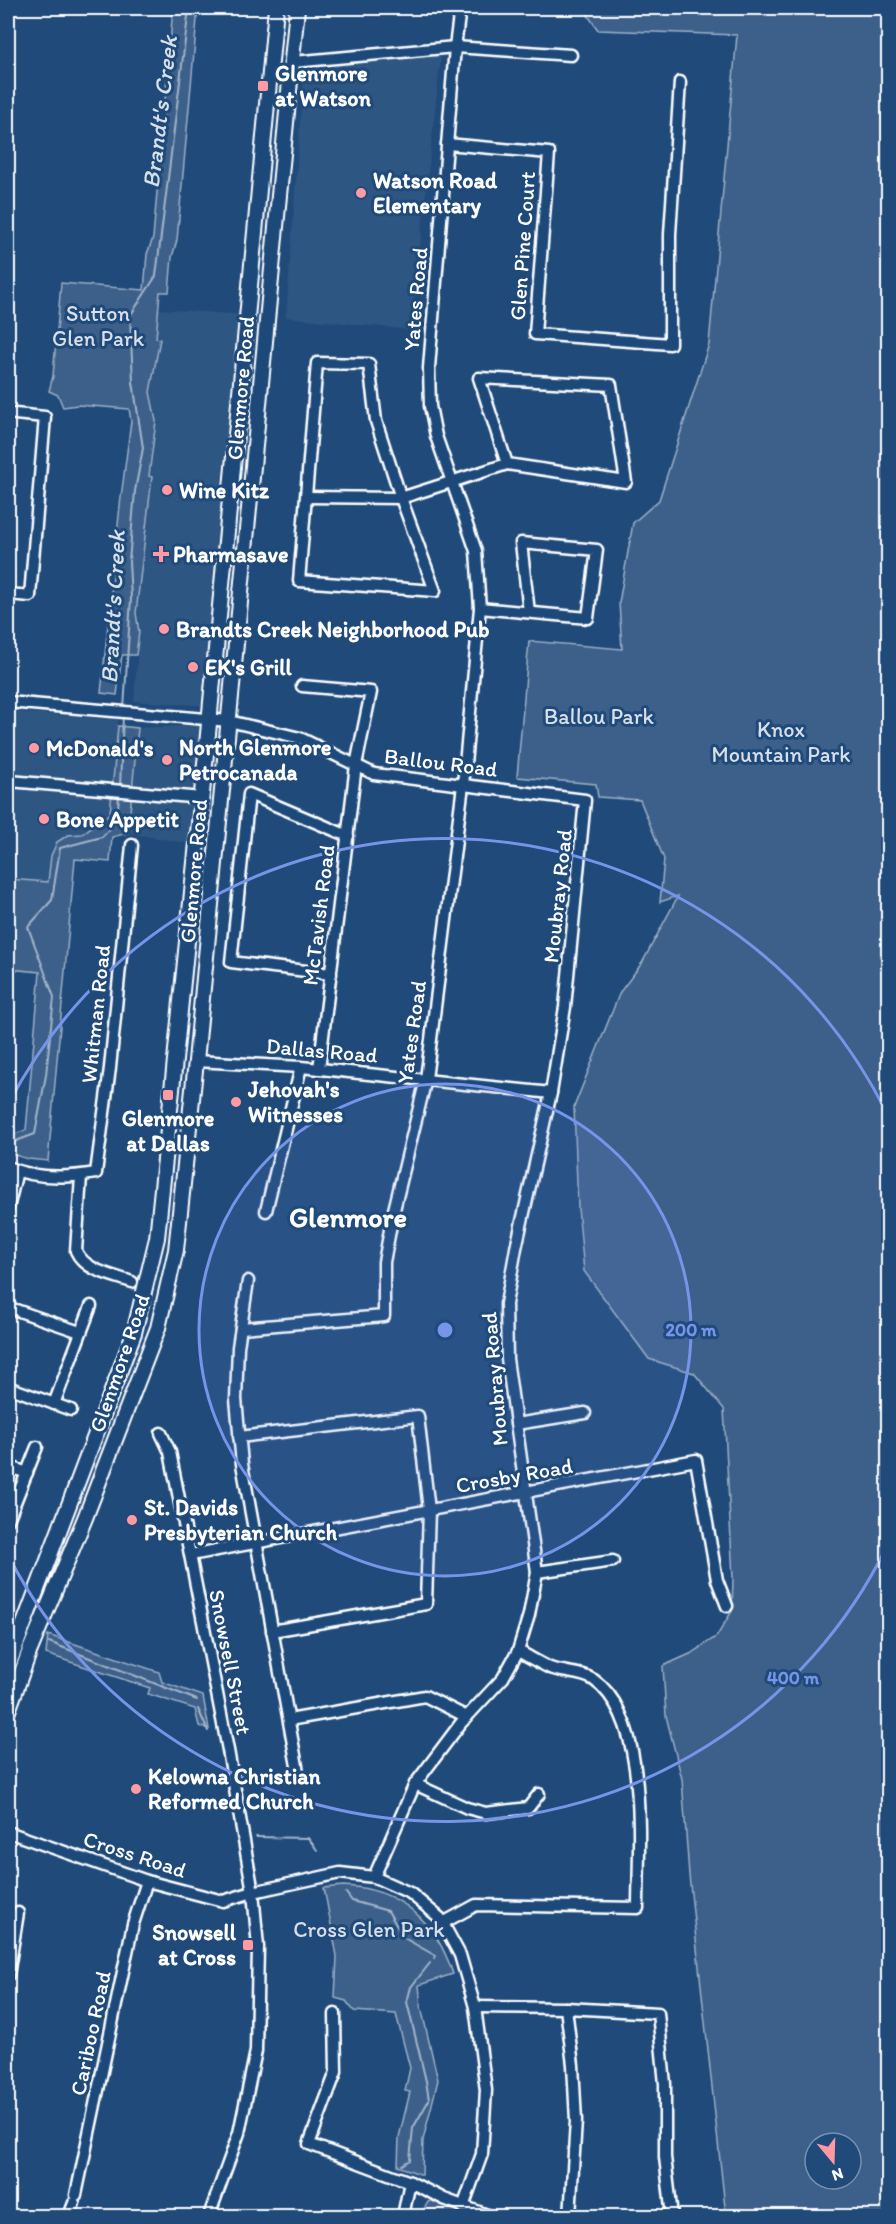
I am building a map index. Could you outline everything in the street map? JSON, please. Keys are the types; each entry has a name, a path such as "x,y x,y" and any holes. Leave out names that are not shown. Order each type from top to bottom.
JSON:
{"main road":[{"name":"Glenmore Road","path":"8,1666 134,1333 157,1238 209,720 276,8"},
{"name":"Glenmore Road","path":"8,1711 158,1328 176,1250 297,8"}],"street":[{"name":"Yates Road","path":"241,1328 384,1316 384,1262 393,1214 426,1079 463,785 480,608 476,551 436,436 430,406 429,368 454,47 460,8"},
{"path":"292,62 454,47 571,55"},
{"name":"Glen Pine Court","path":"447,144 549,153 535,334 670,345 670,234 680,82"},
{"path":"317,363 369,364 376,421 401,498 435,591 299,581 317,363"},
{"path":"307,497 401,498 507,464 626,482 611,385 479,378 507,464"},
{"path":"8,594 30,596 45,417 15,414"},
{"path":"480,608 588,618 597,550 521,543 529,612"},
{"name":"McTavish Road","path":"302,686 371,692 356,765 319,1069"},
{"name":"Ballou Road","path":"8,702 229,721 300,738 374,774 585,800"},
{"path":"10,781 201,798"},
{"path":"331,975 231,962 249,794 348,836"},
{"name":"Moubray Road","path":"374,1877 415,1784 466,1718 503,1678 518,1651 529,1615 537,1572 507,1359 506,1304 516,1248 551,1094 565,1007 585,800"},
{"name":"Whitman Road","path":"81,1176 96,1173 110,1068 132,844"},
{"name":"Dallas Road","path":"196,1061 301,1067 551,1094"},
{"path":"266,1211 301,1067"},
{"path":"8,1208 12,1169 43,1176 81,1176 76,1251 80,1259 89,1267 132,1282"},
{"path":"248,1281 238,1347 236,1399 239,1437 256,1544 299,1777"},
{"path":"54,1404 91,1306"},
{"path":"8,1310 16,1310 80,1332"},
{"path":"8,1387 71,1410"},
{"path":"516,1424 585,1413"},
{"path":"239,1437 418,1416 429,1510 426,1604 272,1631"},
{"name":"Snowsell Street","path":"161,1433 170,1452 191,1555 253,1892 258,1947 256,2051 239,2133 209,2217"},
{"path":"8,1520 37,1447"},
{"name":"Crosby Road","path":"191,1555 696,1460 717,1580 727,1606"},
{"path":"8,1466 27,1473"},
{"path":"537,1572 613,1561"},
{"path":"443,1923 476,1905 638,1908 639,1781 622,1717 612,1697 594,1680 552,1668 518,1651"},
{"path":"289,1720 425,1696 466,1718"},
{"path":"415,1784 466,1808 486,1813 528,1808 538,1794"},
{"name":"Cross Road","path":"8,1832 147,1881 223,1901 340,1873 374,1877 410,1893 443,1923 460,1955 475,2007 486,2090 482,2154 463,2207"},
{"name":"Cariboo Road","path":"69,2217 75,2199 133,1924 147,1881"},
{"path":"8,1975 18,1913"},
{"path":"475,2007 566,2008 658,2013 665,2084 665,2157 672,2217"},
{"path":"566,2008 573,2065 576,2121 570,2217"},
{"path":"335,2014 336,2072 309,2144 410,2182 490,2217"},
{"path":"403,2217 410,2182"}],"shaded area":[{"name":"Watson Road Elementary","path":"441,55 411,330 286,317 304,68"},
{"path":"159,309 245,315 209,706 134,701 139,632 136,613 156,421 150,392 160,339 156,338"},
{"path":"8,711 118,720 110,813 82,834 73,834 54,846 48,882 8,878"},
{"path":"204,725 191,844 128,833 138,728"}],"green space":[{"name":"Sutton Glen Park","path":"173,8 198,8 177,240 172,257 169,292 160,292 156,338 160,339 150,392 156,421 149,476 152,477 136,613 139,632 136,655 122,655 117,695 101,693 131,421 129,409 78,405 63,407 58,395 49,391 53,376 61,283 144,290 147,254 153,238"},
{"path":"583,8 888,8 888,2216 726,2216 689,1875 682,1779 666,1716 663,1666 690,1654 717,1636 732,1611 733,1578 724,1409 694,1373 649,1359 584,1271 578,1208 574,1107 620,992 642,963 678,896 660,902 664,859 640,800 598,797 596,784 517,777 529,641 622,649 619,603 633,523 659,500 709,344 737,35 598,30"},
{"path":"118,726 138,728 128,833 112,837 110,862 75,859 48,1161 28,1159 8,1153 8,1136 26,1130 40,972 8,969 8,879 48,882 51,856 57,842 68,835 82,834 110,813"},
{"path":"48,1635 159,1672 162,1682 203,1696 209,1729 199,1726 195,1709 148,1694 150,1688 46,1654"},
{"name":"Cross Glen Park","path":"343,1886 382,1893 413,1911 437,1938 453,1974 419,1985 421,2007 438,2080 423,2140 422,2175 398,2166 399,2137 410,2092 405,2091 410,2068 396,2014 354,2011 346,2001 335,1998 337,1956 324,1888"},
{"path":"434,2199 484,2216 420,2216 428,2202"}],"waterway":[{"name":"Brandt's Creek","path":"124,709 131,598 129,562 135,491 143,448 133,382 130,316 156,276 189,8"},
{"name":"Brandt's Creek","path":"120,787 123,715"},
{"name":"Brandt's Creek","path":"8,1144 35,1134 46,1075 54,997 28,927 52,900 60,848 102,837 117,821 119,795"},
{"name":"Brandt's Creek","path":"49,1642 197,1700"},
{"name":"Brandt's Creek","path":"198,1709 208,1731"},
{"name":"Brandt's Creek","path":"256,1837 308,1838 317,1850"},
{"name":"Brandt's Creek","path":"346,1893 352,1901 388,1911 404,1938 436,1956 434,1958"},
{"name":"Brandt's Creek","path":"402,2165 410,2160 413,2128 429,2100 407,2002 411,1987 430,1963"}],"place":[{"name":"Glenmore at Watson","path":"263,86"},
{"name":"Watson Road Elementary","path":"361,193"},
{"name":"Wine Kitz","path":"167,490"},
{"name":"Pharmasave","path":"161,554"},
{"name":"Brandts Creek Neighborhood Pub","path":"164,629"},
{"name":"EK's Grill","path":"193,667"},
{"name":"McDonald's","path":"34,748"},
{"name":"North Glenmore Petrocanada","path":"167,760"},
{"name":"Bone Appetit","path":"44,819"},
{"name":"Glenmore at Dallas","path":"168,1095"},
{"name":"Jehovah's Witnesses","path":"236,1102"},
{"name":"St. Davids Presbyterian Church","path":"132,1520"},
{"name":"Kelowna Christian Reformed Church","path":"136,1789"},
{"name":"Snowsell at Cross","path":"248,1945"}],"district":[{"name":"Glenmore","path":"348,1217"}],"park label":[{"name":"Ballou Park","path":"599,716"},
{"name":"Knox Mountain Park","path":"781,742"}]}
